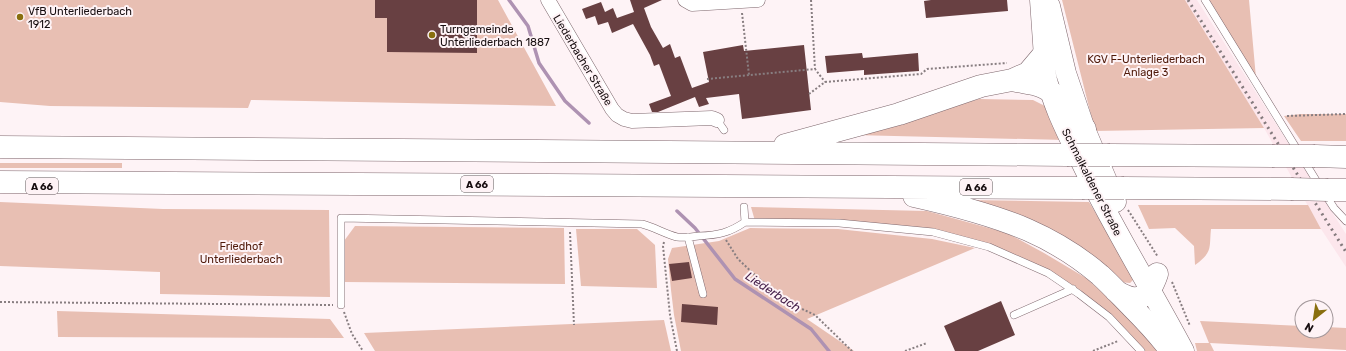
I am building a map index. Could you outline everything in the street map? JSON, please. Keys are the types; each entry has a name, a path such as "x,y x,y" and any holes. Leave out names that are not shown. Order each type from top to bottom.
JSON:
{"highway":[{"path":"760,152 899,114 981,86 1012,71 1028,73 1044,54"},
{"path":"1012,71 1050,91 1063,102 1085,129"},
{"path":"0,147 1346,157"},
{"name":"A 66","path":"0,182 1337,190"},
{"name":"A 66","path":"0,190 85,182"},
{"path":"869,187 941,202 988,216 1027,230 1049,241 1077,258 1099,275 1140,316 1171,351"},
{"path":"1116,291 1124,296 1136,299 1146,295 1154,282"}],"main road":[{"name":"Schmalkaldener Straße","path":"1040,0 1045,71 1050,91 1068,135 1101,203 1171,305 1189,351"},
{"name":"Schmalkaldener Straße","path":"1049,0 1066,73 1085,129 1117,204 1137,240 1184,351"}],"street":[{"name":"Liederbacher Straße","path":"548,0 604,96 617,115 632,121 712,118 721,125"},
{"path":"685,0 692,4 758,0"}],"lane":[{"path":"1204,0 1334,208 1346,221"},
{"path":"744,207 745,222"},
{"path":"341,305 341,218 642,224 679,237 724,233 745,222 839,223 933,232 989,247 1048,273 1072,289 1109,317 1142,351"},
{"path":"690,237 703,294"},
{"path":"1014,315 1072,289"}],"path":[{"path":"811,0 815,69 825,82"},
{"path":"740,2 749,75"},
{"path":"707,79 815,69"},
{"path":"809,94 825,82 921,74 927,69 1012,71"},
{"path":"1276,117 1301,114 1346,114"},
{"path":"570,223 574,325"},
{"path":"724,233 738,259 753,273 800,308 815,315 852,351"},
{"path":"667,234 663,246 670,315 677,351"},
{"path":"0,302 341,305 352,334 363,351"},
{"path":"1094,351 1129,337"},
{"path":"905,351 927,343"}],"shaded area":[{"path":"1185,0 1197,0 1346,234 1346,267 1321,229 1264,128"}],"green space":[{"path":"0,0 498,0 556,106 251,100 248,108 50,106 0,102"},
{"name":"KGV F-Unterliederbach Anlage 3","path":"1062,0 1185,0 1264,128 1095,131"},
{"name":"KGV F-Unterliederbach Anlage 3","path":"1206,0 1249,0 1256,78"},
{"path":"979,99 1033,100 1051,109 1065,140 853,135"},
{"path":"1301,114 1346,114 1346,141 1301,141 1284,116"},
{"path":"0,163 122,163 122,168 0,168"},
{"path":"968,200 1089,202 1135,278 1130,283 1120,282"},
{"name":"Friedhof Unterliederbach","path":"0,202 163,209 329,210 330,297 160,294 160,272 0,266"},
{"path":"1138,205 1308,205 1321,229 1211,229 1209,249 1205,257 1195,265 1194,246 1175,228 1149,229"},
{"path":"751,207 927,211 1007,233 1086,278 1139,325 1160,351 1141,351 1129,337 1048,273 989,247 933,232 755,221"},
{"path":"355,226 564,228 565,284 345,282 344,241"},
{"path":"750,228 838,229 932,239 975,248 807,319 854,351 681,351 674,315 668,259 672,248 719,241"},
{"path":"576,229 637,229 655,245 657,288 581,286"},
{"path":"57,311 330,319 344,338 58,337"},
{"path":"664,320 671,351 375,351 364,333"},
{"path":"1200,321 1294,326 1294,339 1334,339 1334,327 1346,328 1346,350 1210,343 1214,351 1197,351 1195,343 1209,343"}],"building":[{"name":"Turngemeinde Unterliederbach 1887","path":"375,0 477,0 477,53 387,52 387,18 375,18"},
{"path":"630,0 662,0 644,8 651,27 663,48 670,44 675,58 680,56 692,88 709,82 703,52 743,45 744,51 804,45 811,110 742,119 739,94 706,98 709,104 699,107 695,97 658,112 652,112 649,104 671,96 659,64 654,66 650,55 633,24 612,33 608,22 598,25 595,16 586,19 582,9 601,2 605,12 613,8 617,18 634,12"},
{"path":"1007,0 1008,11 926,18 924,1"},
{"path":"862,53 863,58 918,53 919,71 864,75 864,70 827,73 825,56"},
{"path":"689,262 692,278 672,281 669,264"},
{"path":"1001,301 1015,335 978,351 955,351 944,326"},
{"path":"682,304 718,307 717,325 681,322"}],"waterway":[{"name":"Liederbach","path":"509,0 528,26 539,63 565,101 589,123"},
{"name":"Liederbach","path":"677,211 695,228 735,279 811,329 829,351"}],"railway":[{"path":"1188,0 1346,252"}],"place":[{"name":"VfB Unterliederbach 1912","path":"20,17"},
{"name":"Turngemeinde Unterliederbach 1887","path":"432,35"}]}
